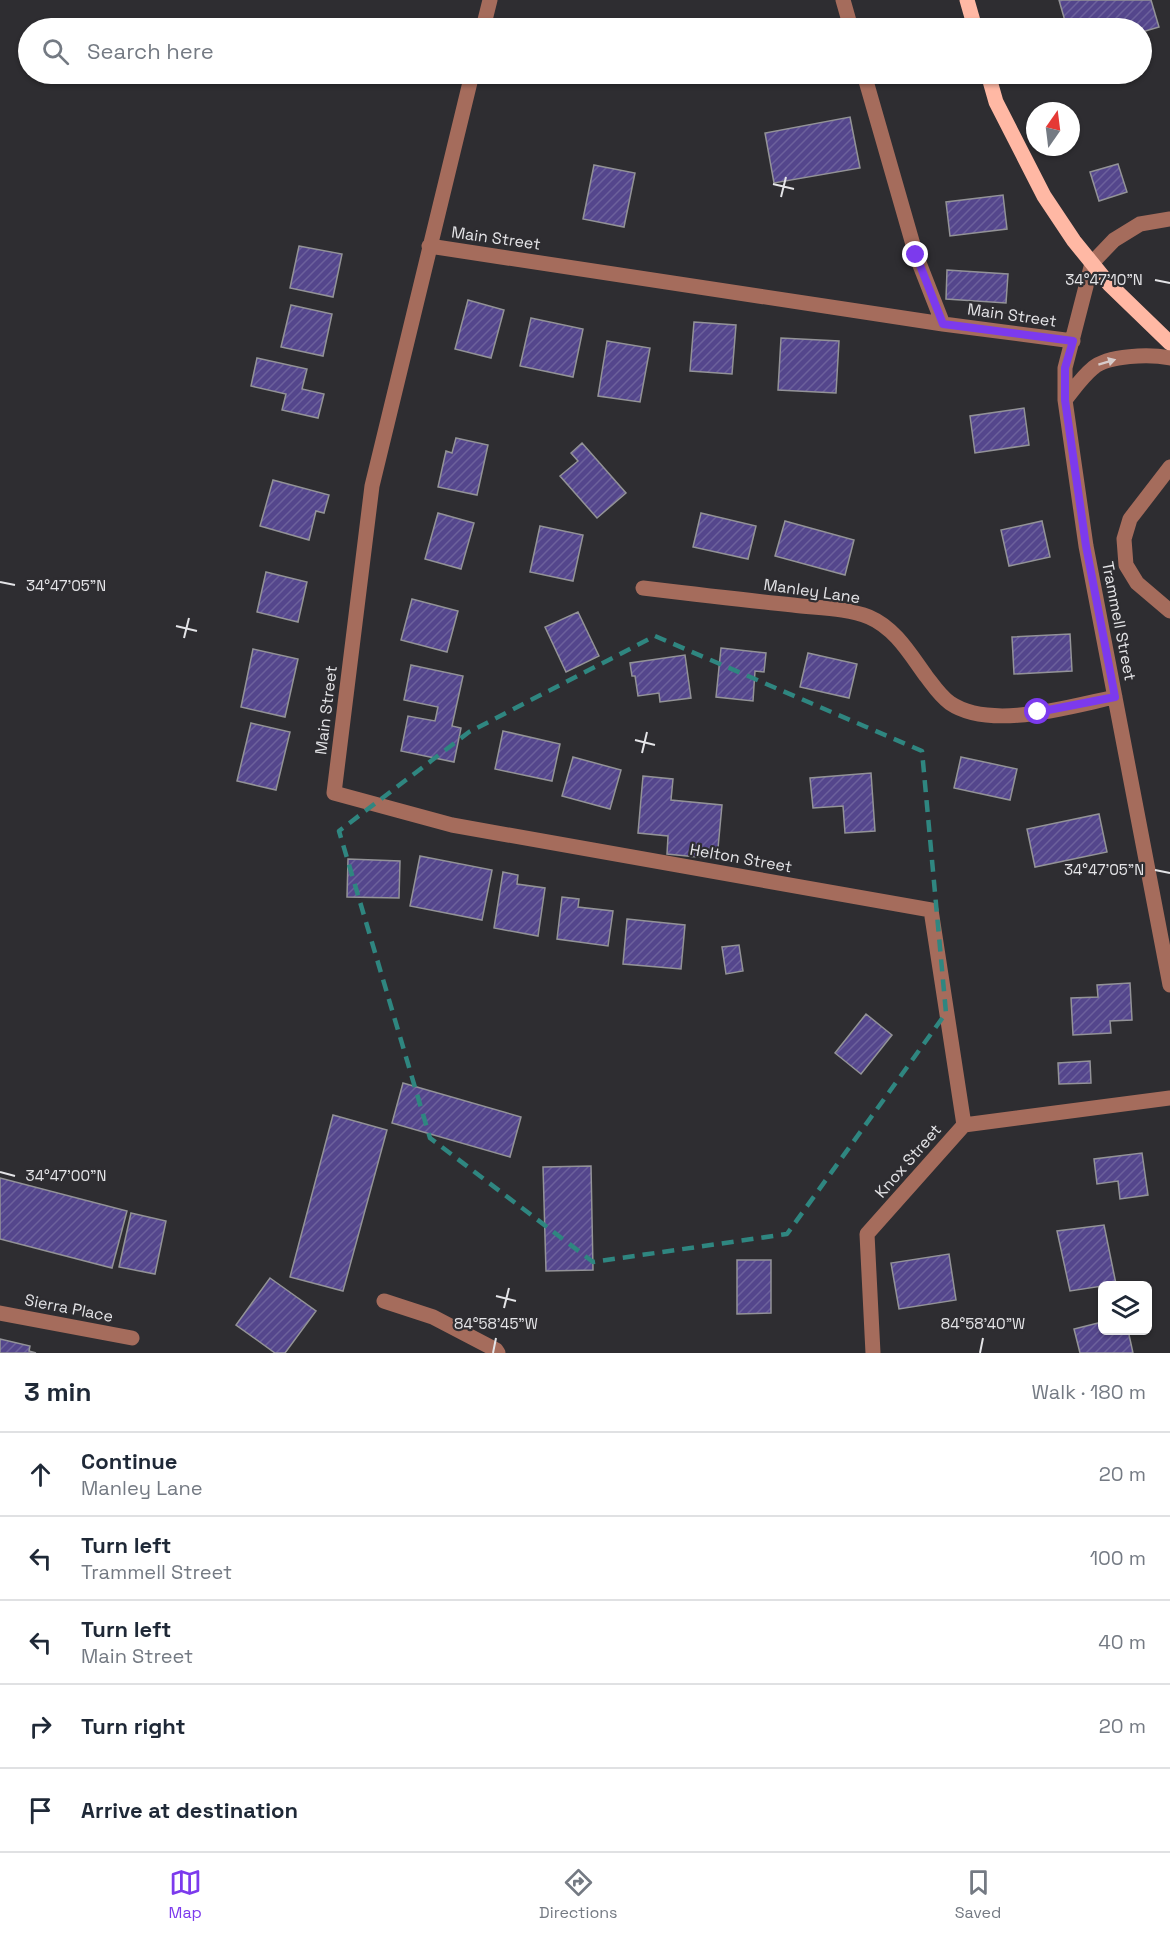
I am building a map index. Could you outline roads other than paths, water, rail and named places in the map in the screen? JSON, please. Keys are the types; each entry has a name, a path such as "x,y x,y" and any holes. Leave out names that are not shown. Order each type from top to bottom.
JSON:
{"main road":[{"path":"967,0 972,18"},
{"path":"991,84 996,102 1044,196 1074,241 1109,284 1170,343"}],"street":[{"path":"486,18 490,0"},
{"path":"843,0 848,18"},
{"path":"429,246 470,84"},
{"path":"867,84 916,255 943,324"},
{"path":"1092,263 1114,240 1140,224 1170,219"},
{"name":"Main Street","path":"334,793 372,486 429,246 943,324 1073,341"},
{"name":"Trammell Street","path":"1092,263 1065,368 1065,400 1086,546 1170,986"},
{"path":"1065,400 1094,366 1128,356 1155,355 1170,358"},
{"path":"1170,467 1130,519 1124,539 1126,565 1137,583 1170,611"},
{"name":"Manley Lane","path":"642,588 814,608 869,617 900,640 936,689 950,703 965,710 986,715 1006,717 1115,697"},
{"name":"Helton Street","path":"334,793 452,825 931,910 964,1125"},
{"name":"Knox Street","path":"873,1353 867,1234 964,1125 1170,1098"},
{"path":"384,1301 433,1317 498,1353"},
{"name":"Sierra Place","path":"0,1313 132,1338"}]}
